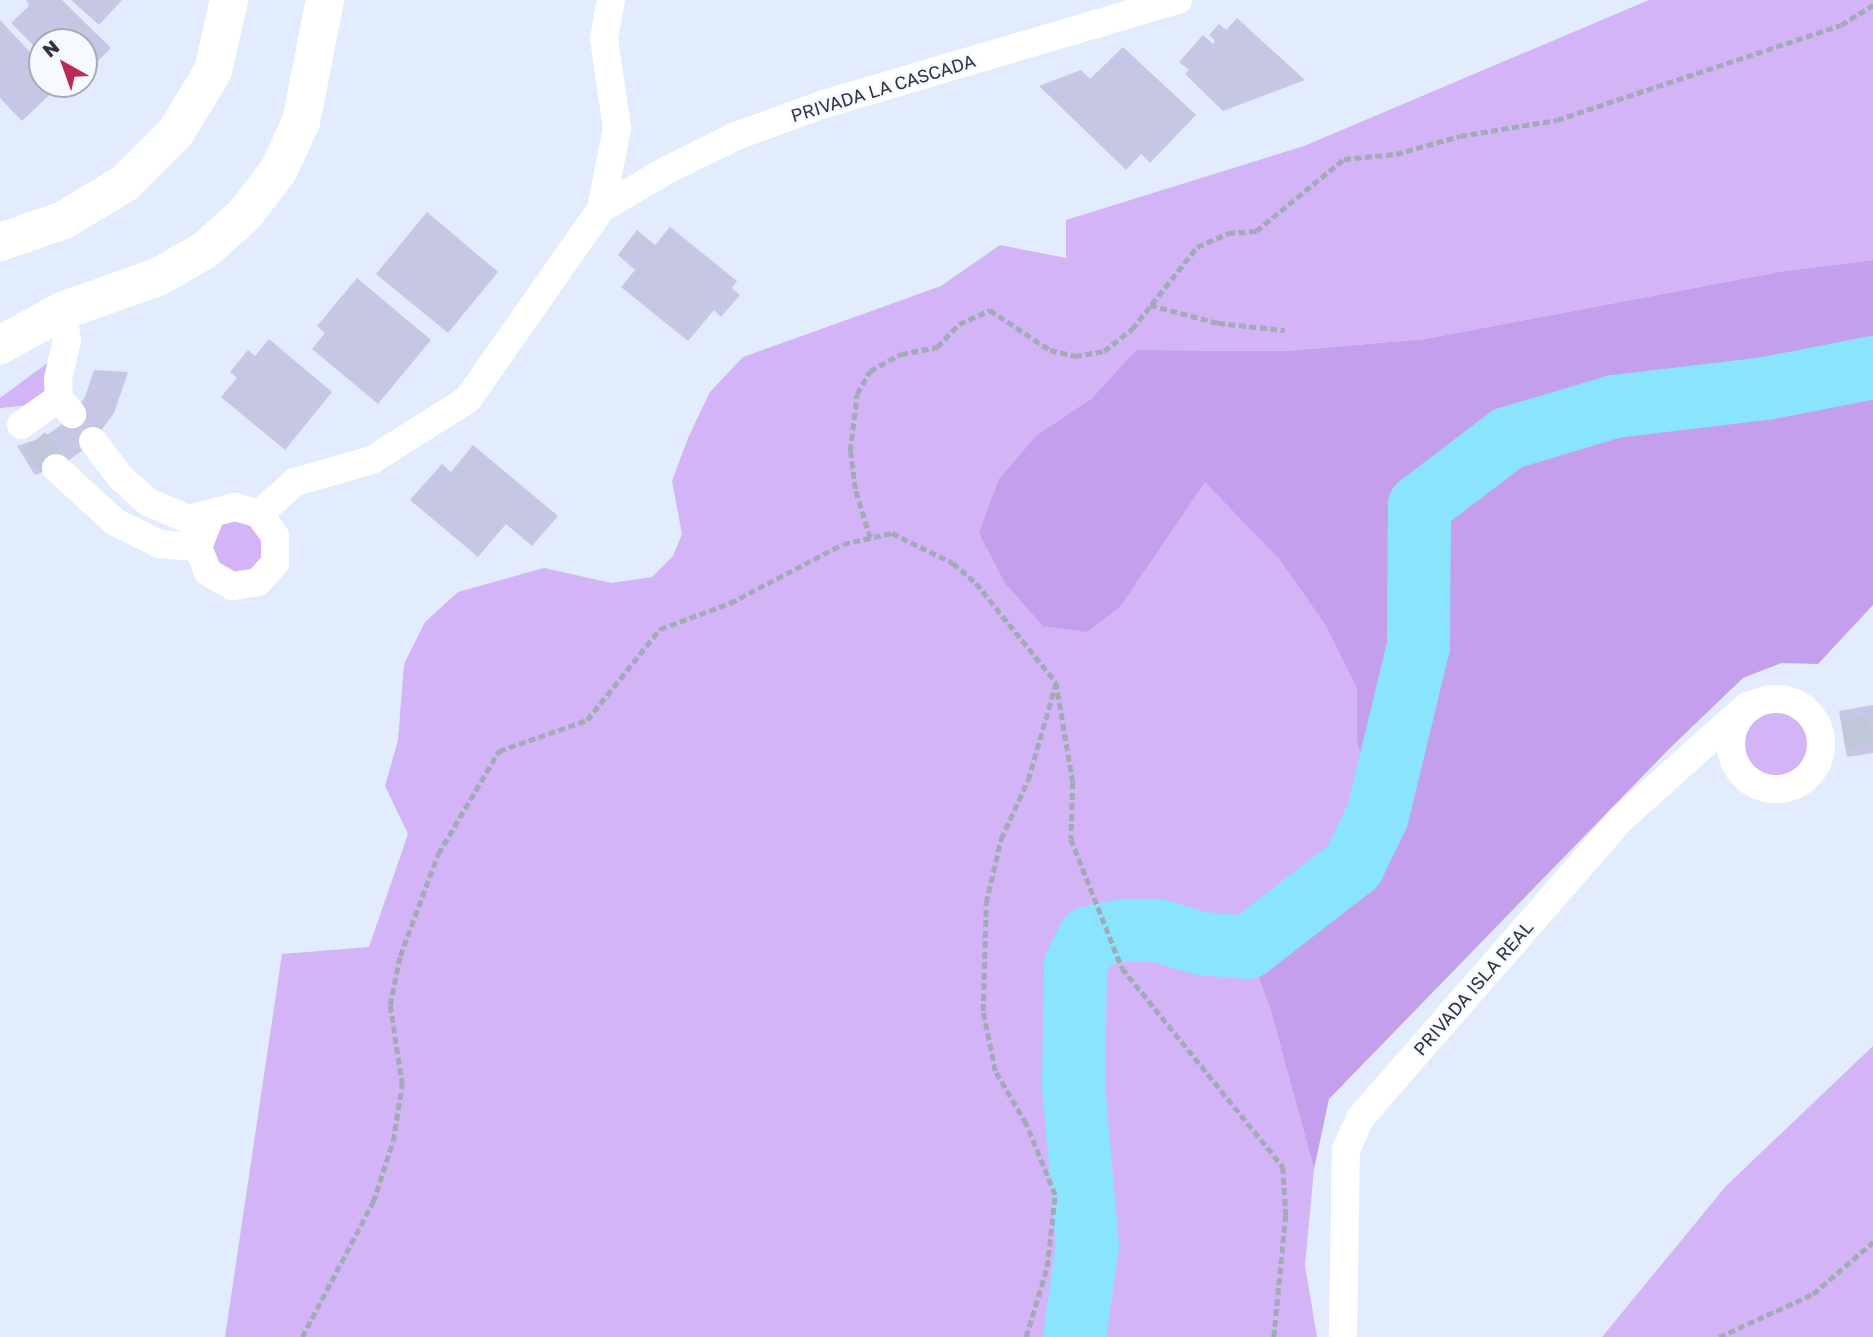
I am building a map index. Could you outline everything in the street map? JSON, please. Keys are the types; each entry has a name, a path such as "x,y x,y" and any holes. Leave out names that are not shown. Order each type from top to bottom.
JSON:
{"main road":[{"path":"0,242 64,220 125,183 176,132 213,71 229,0"},
{"path":"0,345 62,311 158,277 205,250 245,214 278,171 301,122 325,0"}],"street":[{"name":"PRIVADA LA CASCADA","path":"259,514 295,482 372,460 468,399 601,209 617,128 604,39 611,0"},
{"name":"PRIVADA LA CASCADA","path":"601,209 736,136 824,104 1178,0"},
{"path":"18,430 66,406 58,379 67,340 62,311"},
{"path":"93,441 120,477 148,502 188,519 235,507 259,514 275,536 275,563 258,582 232,586 208,572 198,547 211,515"},
{"path":"56,468 115,522 160,544 198,547"},
{"path":"1774,697 1802,707 1832,735 1820,760 1804,783 1777,792 1749,782 1731,758 1731,729 1747,706 1774,697"},
{"name":"PRIVADA ISLA REAL","path":"1343,1337 1346,1149 1361,1117 1621,819 1747,706"}],"path":[{"path":"870,538 855,489 850,452 857,394 870,371 901,354 937,347 959,324 990,310 1050,350 1075,356 1104,351 1132,329 1197,247 1228,233 1256,231 1344,159 1396,154 1460,136 1557,120 1841,25 1873,5"},
{"path":"1150,305 1217,323 1284,330"},
{"path":"302,1337 373,1202 393,1141 402,1085 390,1005 400,956 438,854 499,751 587,720 660,629 730,603 843,544 892,533 953,563 976,583 1056,682 1073,782 1071,839 1122,968 1283,1167 1286,1215 1274,1337"},
{"path":"1026,1337 1047,1267 1055,1195 1026,1124 996,1071 983,1011 986,903 1001,839 1028,779 1056,682"},
{"path":"1719,1337 1814,1294 1873,1242"}],"shaded area":[{"path":"1649,0 1873,0 1873,260 1784,271 1425,339 1286,351 1136,350 1092,398 1037,435 1120,607 1205,481 1279,559 1326,626 1357,689 1357,741 1377,815 1353,865 1247,947 1270,1008 1314,1169 1305,1265 1317,1337 225,1337 282,954 369,947 408,834 385,786 398,740 404,664 425,622 458,592 544,568 611,583 652,577 673,556 682,534 672,481 688,438 710,392 743,357 941,286 1000,245 1066,258 1066,220 1304,146"},
{"path":"1873,260 1873,605 1818,664 1781,663 1743,678 1670,748 1329,1099 1314,1169 1270,1008 1247,947 1353,865 1377,816 1357,741 1357,689 1326,626 1279,559 1205,482 1120,607 1087,632 1043,626 1005,583 979,533 999,479 1037,435 1092,398 1136,350 1286,351 1425,339 1784,271"},
{"path":"53,359 50,386 31,405 0,408 0,398"},
{"path":"235,515 268,538 267,559 254,575 232,578 206,547 217,521"},
{"path":"1776,711 1799,721 1809,744 1799,767 1776,777 1753,767 1743,744 1753,721"},
{"path":"1873,1046 1873,1337 1602,1337 1726,1186"}],"building":[{"path":"26,0 62,0 91,28 28,28 28,40 11,23 29,6"},
{"path":"71,0 122,0 99,25"},
{"path":"1237,18 1305,80 1223,111 1185,74 1189,70 1179,62 1203,35 1213,44 1215,41 1209,35 1219,24 1226,30"},
{"path":"0,20 28,50 28,98 46,98 22,121 0,98"},
{"path":"98,35 111,48 98,61"},
{"path":"1123,47 1196,115 1150,163 1141,154 1126,170 1039,86 1081,70 1090,79"},
{"path":"427,212 498,272 448,333 376,274"},
{"path":"670,227 737,281 732,288 740,295 721,317 714,310 688,341 621,287 635,270 618,255 637,230 655,245"},
{"path":"357,278 431,340 378,404 312,349 325,333 317,326"},
{"path":"269,339 332,392 285,450 221,397 237,378 230,372 248,350 255,356"},
{"path":"94,370 128,372 114,413 91,444 61,466 35,475 17,446 44,437 68,420 85,397"},
{"path":"473,445 558,516 532,546 506,524 478,557 410,500 442,464 451,472"},
{"path":"1873,705 1873,753 1847,757 1839,711"}],"waterway":[{"path":"1074,1337 1087,1245 1073,1084 1075,964 1089,937 1121,930 1157,930 1201,943 1247,947 1353,865 1377,815 1418,646 1419,505 1507,438 1614,406 1765,388 1873,367"}],"tunnel":[{"path":"34,441 56,468"},
{"path":"1843,734 1873,730"}]}
